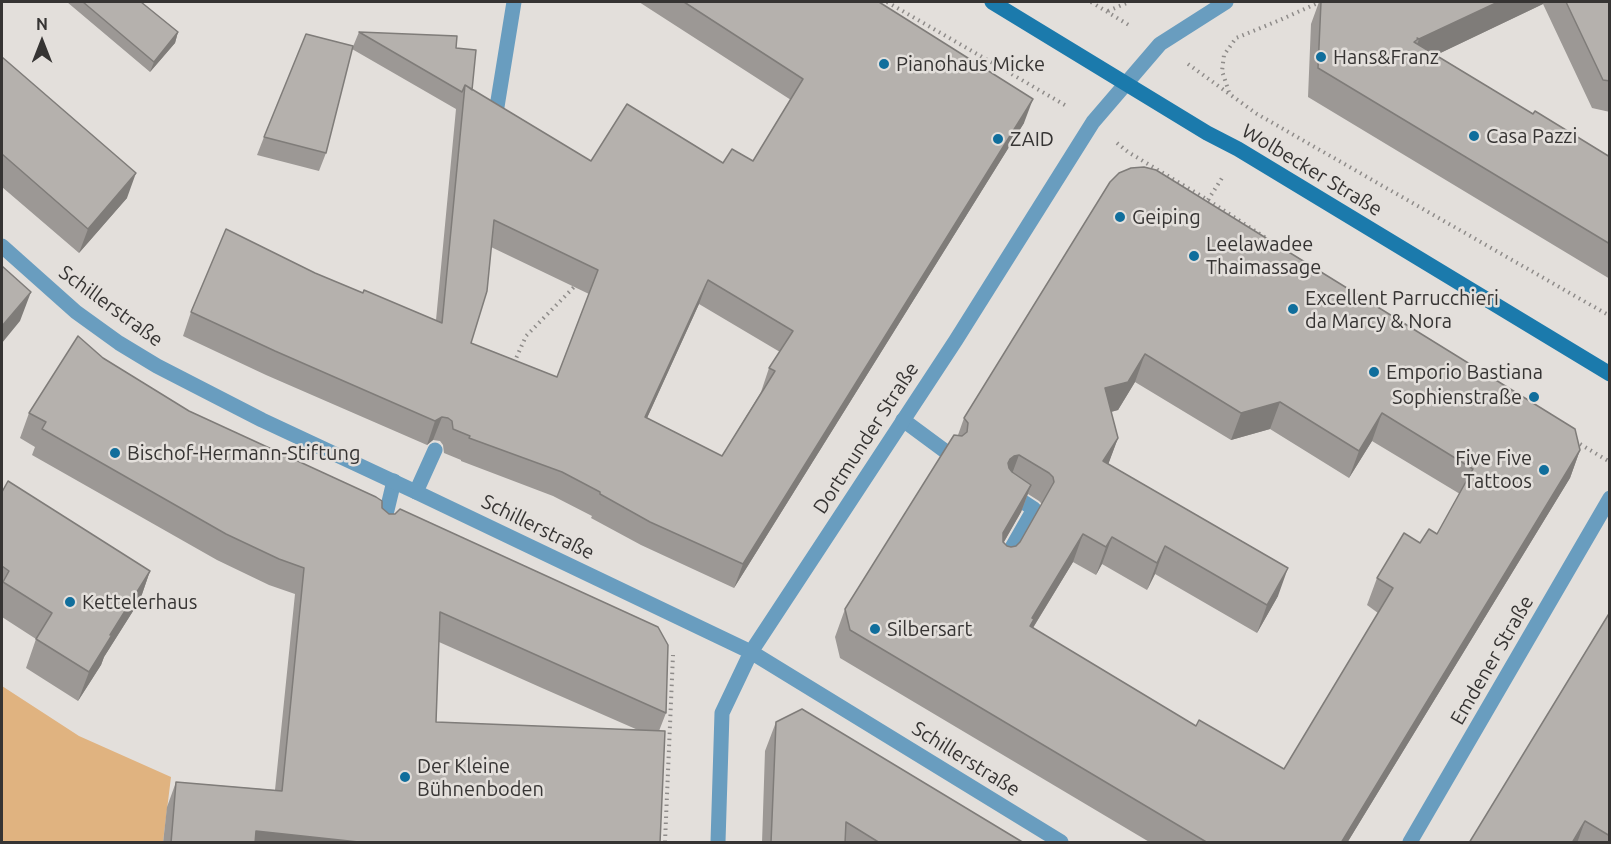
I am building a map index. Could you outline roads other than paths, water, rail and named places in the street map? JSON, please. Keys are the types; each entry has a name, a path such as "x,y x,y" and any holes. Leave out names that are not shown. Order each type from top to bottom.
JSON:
{"main road":[{"name":"Wolbecker Straße","path":"992,2 1610,374"}],"street":[{"path":"495,119 514,2"},
{"path":"1126,83 1160,44 1226,2"},
{"name":"Dortmunder Straße","path":"718,843 722,713 751,651 956,340 1093,122 1126,83"},
{"name":"Schillerstraße","path":"2,246 76,312 156,366 262,420 751,651 1061,843"},
{"path":"903,420 949,454"},
{"path":"416,492 435,450"},
{"path":"382,531 394,481"},
{"path":"1002,565 1034,509 1008,492"},
{"name":"Emdener Straße","path":"1410,843 1610,498"}],"place":[{"name":"Hans&Franz","path":"1321,57"},
{"name":"Pianohaus Micke","path":"884,64"},
{"name":"Casa Pazzi","path":"1474,136"},
{"name":"ZAID","path":"998,139"},
{"name":"Geiping","path":"1120,217"},
{"name":"Leelawadee Thaimassage","path":"1194,256"},
{"name":"Excellent Parrucchieri da Marcy & Nora","path":"1293,309"},
{"name":"Emporio Bastiana","path":"1374,372"},
{"name":"Sophienstraße","path":"1534,397"},
{"name":"Bischof-Hermann-Stiftung","path":"115,453"},
{"name":"Five Five Tattoos","path":"1544,470"},
{"name":"Kettelerhaus","path":"70,602"},
{"name":"Silbersart","path":"875,629"},
{"name":"Der Kleine Bühnenboden","path":"405,777"}]}
